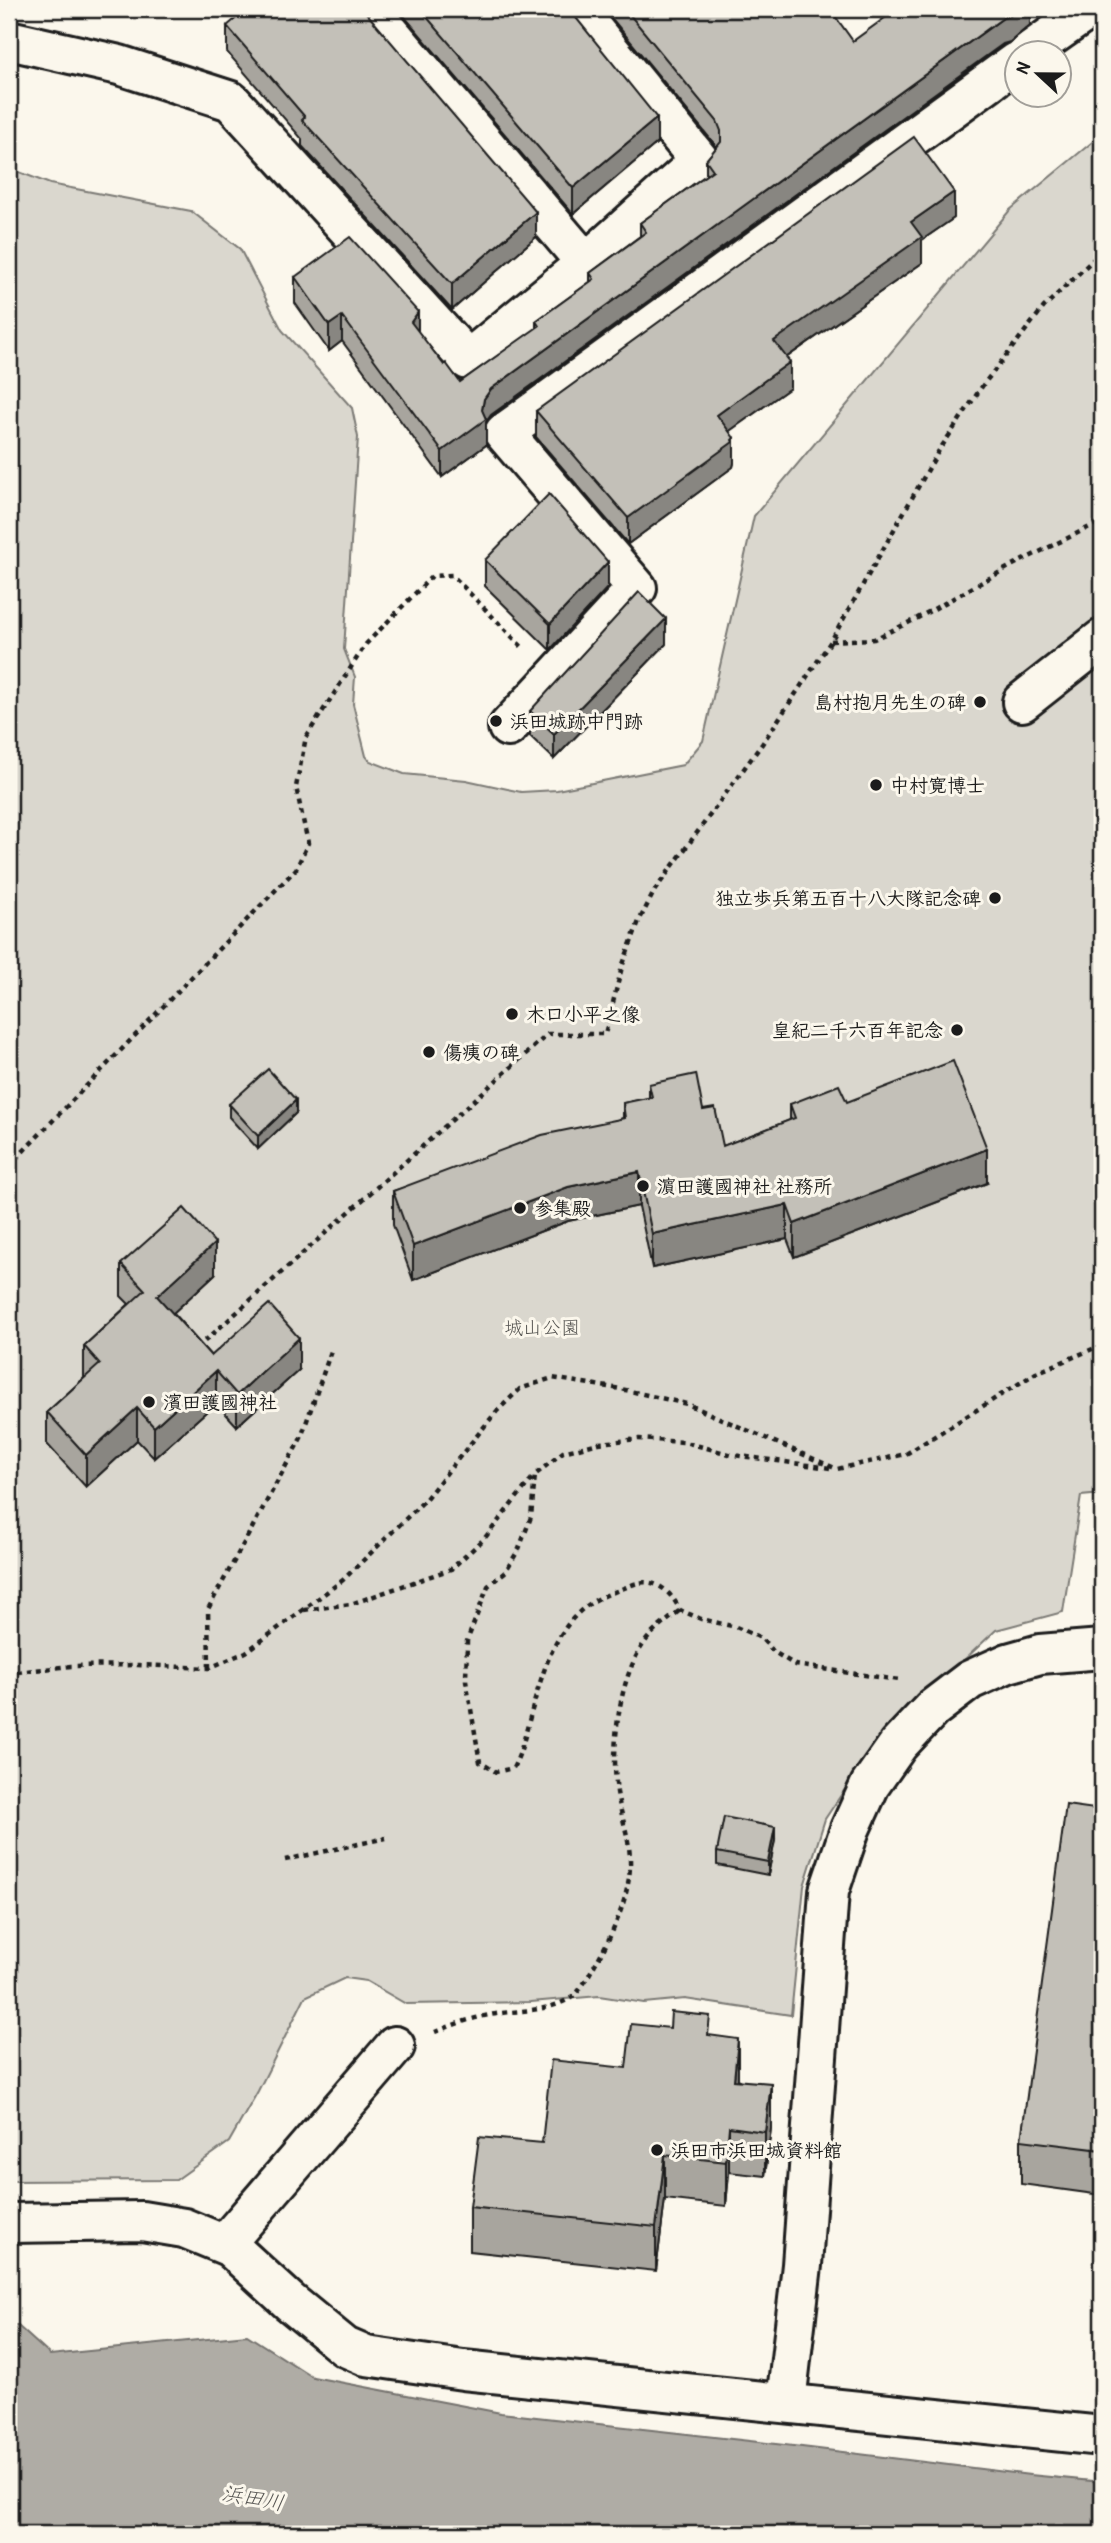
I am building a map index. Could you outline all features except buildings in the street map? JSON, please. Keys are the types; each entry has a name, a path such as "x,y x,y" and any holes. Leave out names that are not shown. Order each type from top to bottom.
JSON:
{"street":[{"path":"370,9 586,263"},
{"path":"9,40 119,65 231,101 468,360 586,263 700,161 576,9"},
{"path":"1049,38 1090,9"},
{"path":"509,727 638,588 503,433 1002,73"},
{"path":"1022,702 1102,639"},
{"path":"786,2402 802,2265 830,1891 850,1829 870,1785 898,1745 932,1709 970,1681 1007,1663 1040,1654 1102,1649"},
{"path":"230,2246 235,2232 395,2046"},
{"path":"9,2223 142,2221 184,2228 230,2246 323,2331 345,2347 366,2356 464,2370 1102,2436"}],"path":[{"path":"194,1351 548,1034 605,1034 622,967 639,921 655,890 762,744 831,641 931,463 983,385 1044,307 1102,251"},
{"path":"831,641 874,639 1102,521"},
{"path":"9,1166 296,869 308,843 296,787 306,737 366,644 432,576 452,575 553,679"},
{"path":"303,1610 351,1604 451,1569 484,1539 534,1475 563,1452 598,1443 639,1438 684,1441 733,1455 837,1469 906,1454 1036,1374 1102,1345"},
{"path":"209,1668 208,1609 301,1438 331,1351"},
{"path":"9,1678 17,1672 71,1666 209,1668 246,1652 343,1580 423,1502 512,1396 520,1389 552,1378 621,1389 687,1404 837,1469"},
{"path":"534,1475 531,1517 519,1549 505,1572 488,1587 467,1641 466,1680 480,1762 496,1772 513,1768 522,1751 539,1683 554,1646 566,1626 593,1601 636,1582 651,1582 671,1594 680,1610 761,1639 774,1652 795,1665 959,1689"},
{"path":"395,2046 461,2021 501,2013 538,2010 572,1998 581,1986 602,1951 625,1898 630,1866 628,1842 617,1793 615,1753 618,1717 626,1679 648,1638 680,1610"},
{"path":"285,1860 386,1838"}],"green space":[{"name":"城山公園","path":"1102,134 1102,1494 1081,1496 1063,1612 996,1630 876,1743 825,1819 804,1886 791,2015 685,1999 644,2003 599,1996 531,2002 406,2004 366,1981 345,1978 305,1997 229,2142 176,2180 9,2181 9,168 50,184 191,211 240,249 282,330 352,408 358,437 344,649 355,677 353,704 366,756 370,761 404,774 466,780 521,792 557,790 683,765 703,741 754,516 1010,210"}],"water":[{"name":"浜田川","path":"9,2326 18,2326 50,2355 247,2335 313,2377 501,2413 1102,2482 1102,2534 9,2534"}],"place":[{"name":"島村抱月先生の碑","path":"980,702"},
{"name":"浜田城跡中門跡","path":"496,721"},
{"name":"中村寛博士","path":"876,785"},
{"name":"独立歩兵第五百十八大隊記念碑","path":"995,898"},
{"name":"木口小平之像","path":"512,1014"},
{"name":"皇紀二千六百年記念","path":"957,1030"},
{"name":"傷痍の碑","path":"429,1052"},
{"name":"濵田護國神社 社務所","path":"643,1186"},
{"name":"参集殿","path":"520,1208"},
{"name":"濱田護國神社","path":"149,1402"},
{"name":"浜田市浜田城資料館","path":"657,2150"}]}
